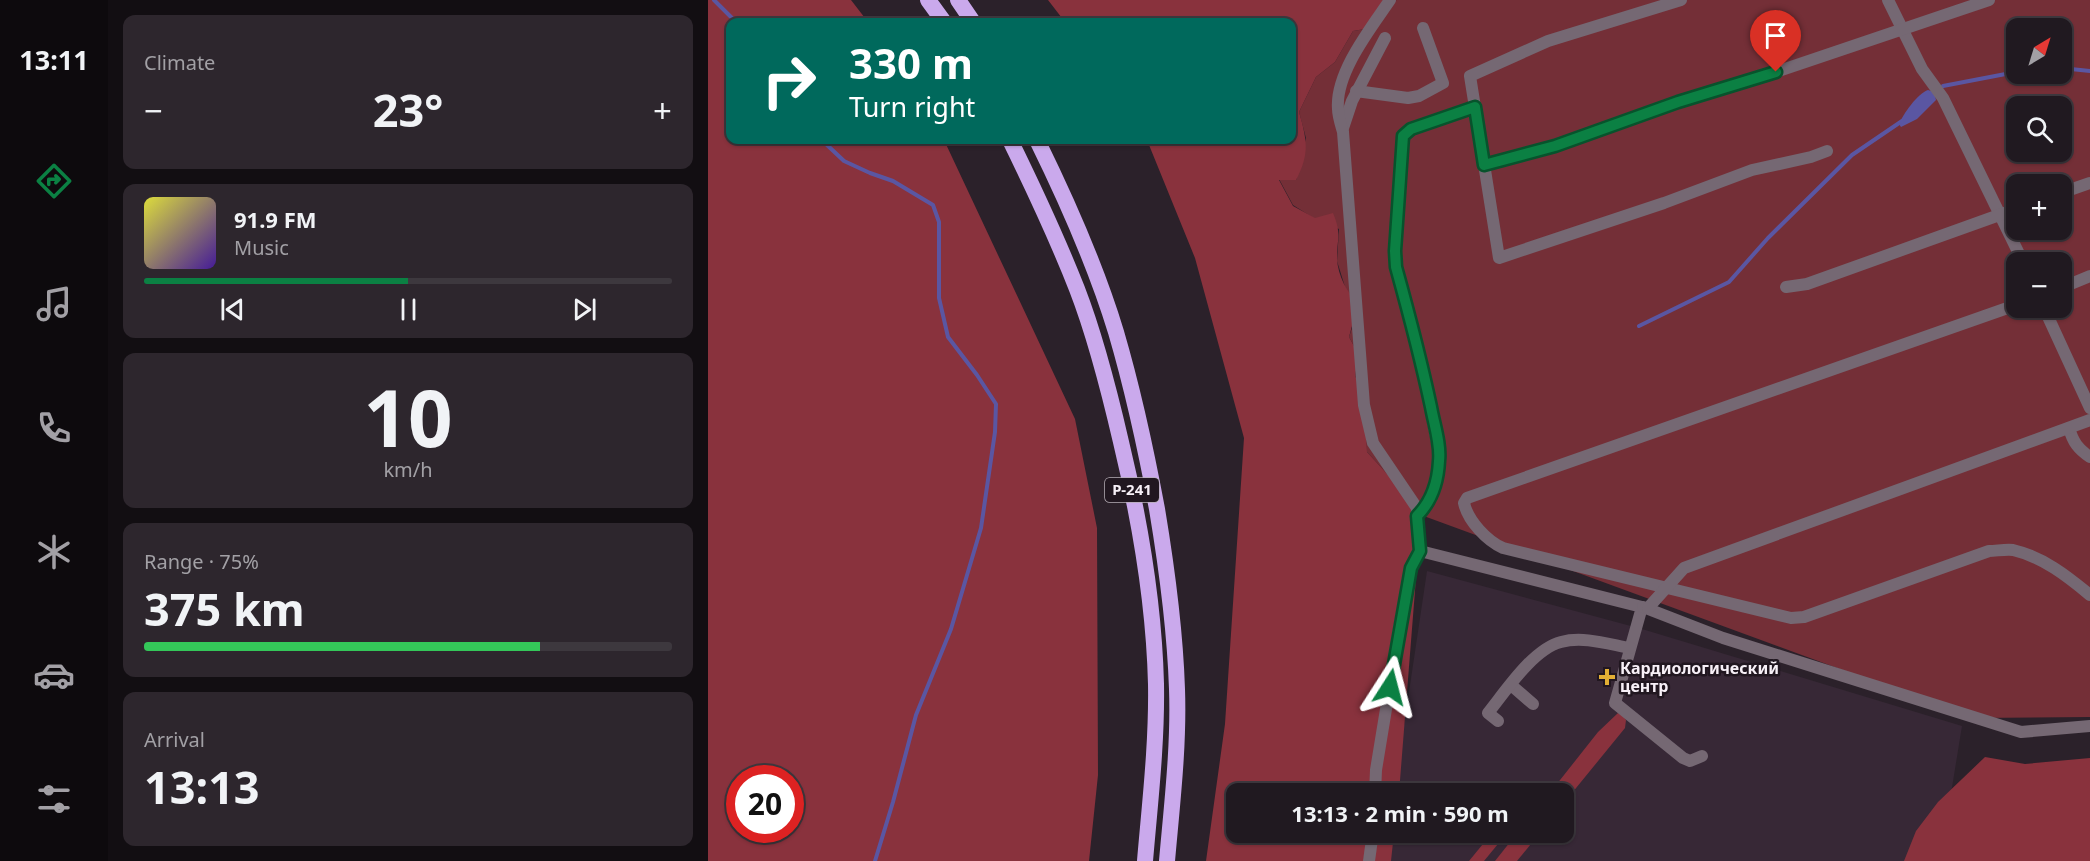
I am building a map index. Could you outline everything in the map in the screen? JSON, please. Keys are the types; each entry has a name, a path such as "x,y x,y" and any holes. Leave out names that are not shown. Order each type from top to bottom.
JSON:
{"highway":[{"path":"928,0 941,18"},
{"path":"958,0 970,18"},
{"name":"Р-241","path":"1012,144 1077,290 1094,339 1110,394 1140,534 1151,616 1156,684 1144,861"},
{"name":"Р-241","path":"1039,144 1101,287 1131,387 1166,562 1174,629 1177,691 1175,772 1167,861"}],"lane":[{"path":"1375,783 1400,624 1411,568 1420,551 1417,508 1373,443 1364,405 1342,132 1338,109 1339,93 1345,74 1390,0"},
{"path":"1681,0 1548,41 1470,76 1499,258 1664,203 1752,170 1827,152"},
{"path":"1888,0 1922,69 1943,98 2018,252"},
{"path":"1484,165 1555,146 1678,102 1755,79 1989,0"},
{"path":"1356,91 1407,98 1419,96 1443,83 1423,28"},
{"path":"1342,132 1347,111 1356,91 1385,38"},
{"path":"1417,516 1428,504 1434,490 1439,451 1421,361 1396,267 1395,251 1403,136 1411,129 1475,107"},
{"path":"2072,189 2090,183"},
{"path":"1786,287 1807,284 2006,213"},
{"path":"2072,283 2090,276"},
{"path":"2006,309 1467,498 1464,503 1466,511 1485,536 1503,548 1791,618 1804,617 1989,551 2011,550 2045,562 2061,571 2090,595"},
{"path":"2049,318 2090,408"},
{"path":"1702,756 1690,761 1683,758 1615,703 1630,648 1645,607 1684,568 2090,420"},
{"path":"2069,428 2079,449 2090,457"},
{"path":"1420,551 1645,607 1723,638 2021,732 2090,726"},
{"path":"1498,721 1488,713 1540,652 1563,641 1598,641 1630,648"},
{"path":"1511,685 1533,704"},
{"path":"1369,861 1371,843"}],"shaded area":[{"path":"708,0 851,0 865,18 726,18 726,144 946,144 1075,419 1097,528 1098,775 1089,861 708,861"},
{"path":"1048,0 1397,0 1371,28 1353,31 1335,62 1316,77 1299,112 1306,146 1304,162 1296,180 1279,180 1293,206 1315,218 1333,213 1336,220 1339,272 1347,289 1358,304 1349,337 1359,355 1355,376 1365,394 1367,452 1421,515 1400,783 1226,783 1226,843 1393,843 1391,861 1206,861 1225,724 1244,438 1195,258 1149,144 1296,144 1296,18 1062,18"},
{"path":"1397,0 2090,0 2090,717 1973,718 1421,515 1367,452 1365,394 1355,376 1359,355 1349,337 1355,319 1337,261 1339,229 1315,219 1293,205 1279,179 1296,180 1306,138 1299,112 1316,77 1335,62 1353,31 1371,28"},
{"path":"1928,90 1934,92 1936,100 1917,119 1901,127 1899,124 1915,99"},
{"name":"Кардиологический центр","path":"1427,571 1642,629 1962,726 1940,861 1384,861 1387,843 1574,843 1574,783 1395,783"},
{"path":"1618,713 1626,720 1625,728 1574,791 1574,783 1558,783 1598,732"},
{"path":"1985,757 2025,764 2090,758 2090,861 1904,861 1916,831 1938,802"},
{"path":"1484,843 1499,843 1484,861 1469,861"},
{"path":"1509,843 1532,843 1517,861 1495,861"}],"waterway":[{"path":"714,0 732,18"},
{"path":"2072,69 2090,71"},
{"path":"1943,86 2006,74"},
{"path":"1639,326 1729,282 1768,238 1852,155 1902,121"},
{"path":"826,144 844,161 893,181 933,205 939,222 939,298 948,337 996,404 995,432 981,528 951,629 916,715 875,861"}],"place":[{"name":"Кардиологический центр","path":"1607,677"}],"route":[{"path":"1390,687 1411,568 1420,551 1417,516 1428,504 1434,490 1439,461 1435,427 1421,361 1396,267 1395,251 1403,136 1411,129 1475,107 1484,165 1555,146 1678,102 1776,72"}]}
